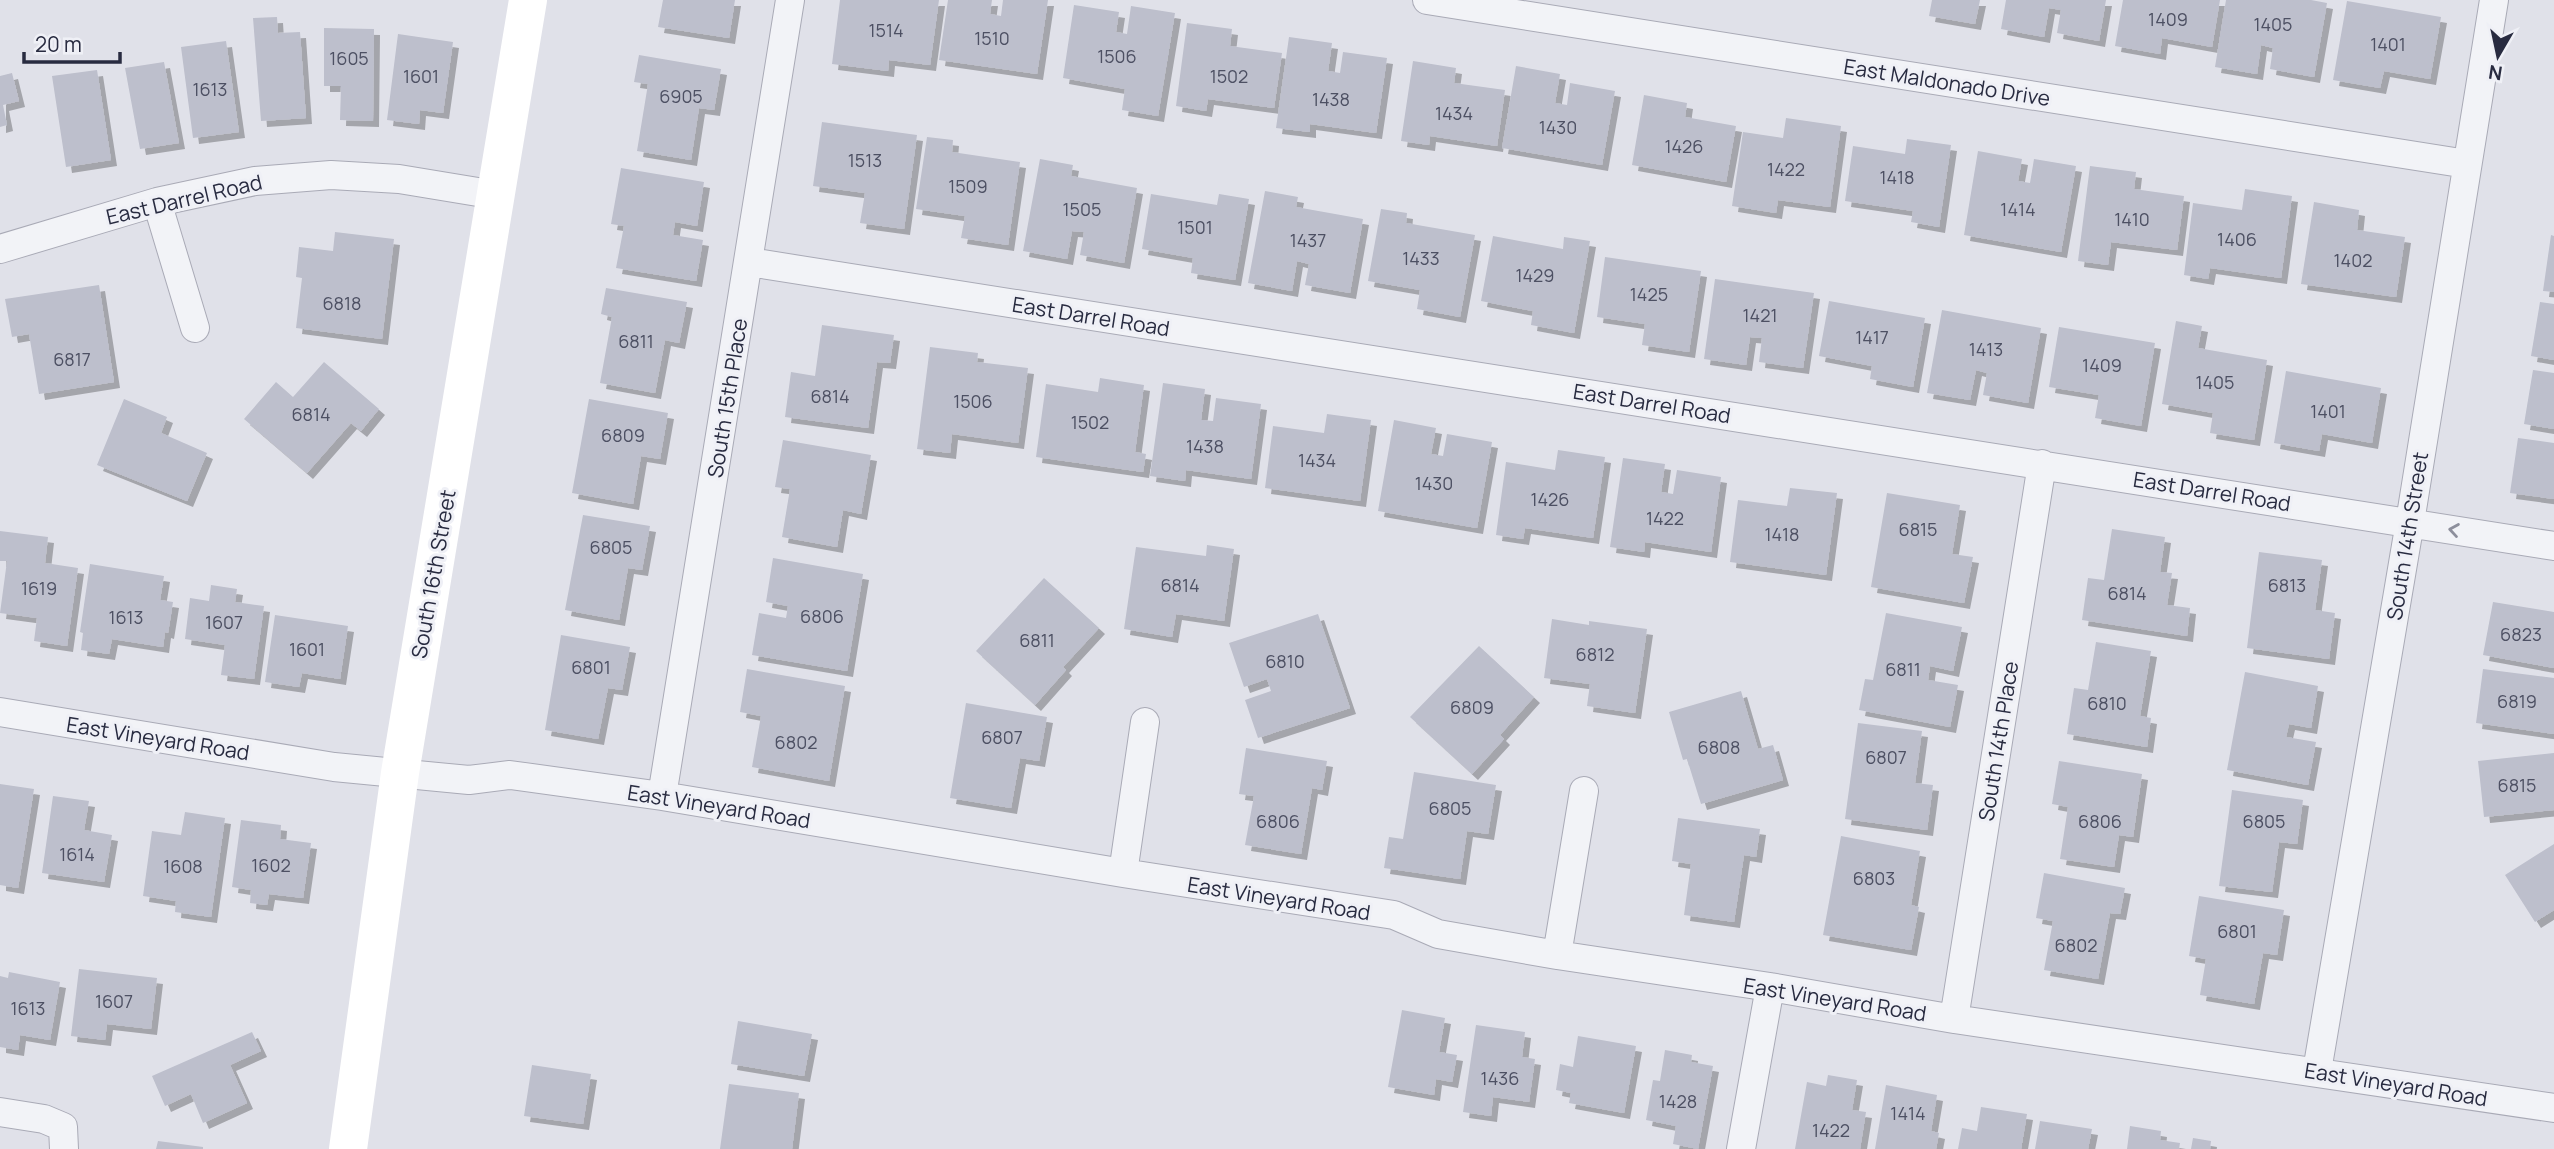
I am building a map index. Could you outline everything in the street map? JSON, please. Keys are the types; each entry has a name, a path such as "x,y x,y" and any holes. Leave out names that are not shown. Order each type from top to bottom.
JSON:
{"main road":[{"name":"South 16th Street","path":"348,1149 400,773 528,0"}],"street":[{"name":"South 15th Place","path":"662,796 790,0"},
{"name":"East Maldonado Drive","path":"1427,0 2467,164"},
{"name":"South 14th Street","path":"2318,1071 2494,0"},
{"name":"East Darrel Road","path":"0,249 157,202 255,181 331,176 399,179 496,195"},
{"path":"157,202 195,328"},
{"name":"East Darrel Road","path":"749,262 2554,546"},
{"name":"South 14th Place","path":"1954,1018 2042,464"},
{"name":"East Vineyard Road","path":"0,712 334,767 469,780 509,775 662,796 1394,915 1438,934 1557,955 2554,1108"},
{"path":"1123,873 1145,722"},
{"path":"1557,955 1584,791"},
{"path":"1741,1149 1770,987"},
{"path":"0,1112 44,1119 63,1138"}],"building":[{"path":"663,0 735,0 729,38 658,27"},
{"path":"840,0 939,0 930,65 889,60 888,71 832,64"},
{"path":"948,0 992,0 990,14 1001,16 1003,0 1048,0 1037,74 939,60"},
{"path":"1932,0 1980,0 1975,24 1929,16"},
{"path":"2006,0 2106,0 2099,41 2057,33 2061,10 2049,8 2044,37 2001,29"},
{"path":"2123,0 2220,0 2212,47 2162,38 2160,54 2115,46"},
{"path":"2226,0 2311,0 2327,3 2314,77 2270,69 2273,48 2261,45 2257,74 2215,67"},
{"path":"2347,1 2441,17 2430,79 2384,71 2380,88 2333,80"},
{"path":"1074,5 1119,12 1116,32 1127,34 1131,6 1175,13 1158,116 1122,110 1125,89 1063,78"},
{"path":"277,17 278,33 300,32 306,118 261,121 253,18"},
{"path":"1187,23 1232,29 1230,46 1282,53 1274,108 1208,99 1206,111 1176,106"},
{"path":"324,28 374,29 373,121 340,120 341,86 324,86"},
{"path":"398,34 453,42 443,113 420,110 419,124 387,120"},
{"path":"1289,37 1332,43 1328,71 1340,73 1343,52 1387,58 1376,133 1310,124 1310,132 1276,128"},
{"path":"226,41 239,132 193,138 181,47"},
{"path":"639,55 721,69 714,110 699,108 691,160 637,151 648,84 634,82"},
{"path":"1413,61 1456,68 1454,83 1505,90 1497,146 1430,136 1429,145 1401,141"},
{"path":"164,62 179,143 140,149 125,68"},
{"path":"1516,66 1560,74 1555,103 1567,105 1570,83 1615,91 1602,165 1502,148"},
{"path":"97,70 111,160 66,167 52,76"},
{"path":"12,73 19,101 3,105 7,125 0,127 0,76"},
{"path":"1644,95 1687,103 1685,117 1736,126 1726,182 1632,165"},
{"path":"1786,118 1841,126 1830,207 1778,200 1776,213 1732,206 1743,132 1783,138"},
{"path":"822,122 917,135 904,229 860,223 865,193 813,186"},
{"path":"927,137 953,140 952,152 1020,162 1008,245 961,238 965,216 916,209"},
{"path":"1907,139 1951,145 1939,227 1911,222 1913,211 1845,201 1853,146 1905,154"},
{"path":"1978,151 2022,159 2018,181 2030,183 2034,159 2076,166 2061,252 1964,235"},
{"path":"1040,159 1073,165 1071,176 1137,188 1124,263 1080,255 1084,232 1072,231 1067,259 1023,251"},
{"path":"2090,166 2136,172 2134,189 2184,196 2177,250 2111,242 2108,265 2078,261"},
{"path":"621,168 704,182 697,226 675,222 673,235 703,240 696,281 616,268 624,226 611,224"},
{"path":"2245,189 2292,196 2281,278 2210,268 2208,279 2184,275 2193,203 2242,210"},
{"path":"1265,191 1298,197 1296,207 1363,219 1350,293 1305,285 1309,264 1297,261 1292,291 1248,283"},
{"path":"1151,194 1217,205 1219,194 1249,199 1235,280 1191,273 1193,258 1142,249"},
{"path":"2314,202 2359,210 2357,230 2405,237 2396,297 2301,284"},
{"path":"1381,209 1407,213 1406,223 1475,235 1460,317 1417,309 1420,290 1368,281"},
{"path":"335,232 394,239 382,339 296,328 302,278 296,277 299,247 333,251"},
{"path":"2551,235 2554,236 2554,292 2543,291"},
{"path":"1493,236 1563,249 1564,237 1590,241 1574,333 1531,325 1533,311 1481,301"},
{"path":"1605,257 1701,271 1689,352 1642,345 1645,324 1597,317"},
{"path":"1715,279 1814,293 1803,368 1759,362 1762,338 1750,337 1746,365 1704,359"},
{"path":"99,285 114,382 39,394 29,334 12,337 5,299"},
{"path":"606,288 687,302 679,343 665,340 655,393 600,383 612,317 601,314"},
{"path":"1829,301 1925,318 1913,387 1870,379 1872,366 1819,356"},
{"path":"2540,302 2554,304 2554,360 2531,356"},
{"path":"1942,310 2041,328 2028,403 1983,395 1987,373 1976,370 1970,400 1927,393"},
{"path":"2176,321 2202,326 2198,348 2267,360 2254,440 2210,433 2213,413 2162,404"},
{"path":"822,325 894,335 890,363 877,362 868,428 785,417 791,372 815,376"},
{"path":"2059,327 2155,343 2141,426 2095,418 2099,395 2049,387"},
{"path":"930,347 978,353 977,362 1028,368 1018,443 952,434 950,453 917,449"},
{"path":"324,362 379,409 361,431 351,423 307,473 244,419 276,382 293,397"},
{"path":"2533,370 2554,373 2554,429 2524,424"},
{"path":"2286,371 2381,388 2372,443 2322,434 2319,451 2274,443"},
{"path":"1100,378 1144,385 1135,452 1146,454 1143,472 1036,457 1046,384 1098,392"},
{"path":"1163,383 1205,389 1201,420 1213,421 1216,398 1261,404 1251,479 1186,470 1185,481 1150,476"},
{"path":"124,399 167,417 161,433 207,453 187,501 97,465"},
{"path":"589,399 668,413 660,459 641,456 633,504 572,493"},
{"path":"1327,414 1371,420 1360,501 1265,488 1273,426 1324,433"},
{"path":"1394,420 1436,428 1431,454 1443,456 1447,434 1492,442 1477,528 1378,511"},
{"path":"2518,438 2554,443 2554,499 2510,493"},
{"path":"783,440 871,455 861,514 843,510 837,547 782,537 790,489 775,487"},
{"path":"1558,450 1605,457 1593,538 1525,528 1523,539 1496,535 1506,462 1555,470"},
{"path":"1623,458 1665,464 1661,492 1673,494 1677,470 1721,477 1711,552 1645,542 1644,552 1610,547"},
{"path":"1790,488 1837,493 1826,575 1730,562 1738,500 1787,506"},
{"path":"1887,493 1960,505 1952,554 1973,557 1964,603 1871,587"},
{"path":"583,515 650,526 642,570 628,568 619,620 565,610"},
{"path":"2112,529 2165,537 2160,572 2172,573 2167,605 2190,608 2187,636 2082,620 2088,578 2104,580"},
{"path":"0,531 48,537 45,563 78,568 67,646 34,641 37,618 0,613 7,561 0,561"},
{"path":"1207,545 1234,549 1224,621 1176,614 1172,637 1124,629 1136,547 1206,556"},
{"path":"2259,552 2322,560 2315,610 2335,613 2329,659 2247,648"},
{"path":"773,558 863,574 847,671 752,655 759,613 786,618 788,606 766,602"},
{"path":"90,564 164,576 160,600 173,602 163,647 112,639 109,654 81,650 83,633 80,632"},
{"path":"1044,578 1099,628 1063,667 1066,670 1035,705 976,651"},
{"path":"211,585 237,589 235,602 264,606 254,679 221,675 225,645 185,639 190,598 209,601"},
{"path":"2493,602 2554,612 2554,668 2483,655"},
{"path":"1886,613 1962,627 1953,671 1930,666 1928,680 1958,685 1950,727 1859,710 1865,679 1873,680"},
{"path":"1318,614 1350,708 1258,738 1245,700 1271,691 1267,679 1244,687 1229,643"},
{"path":"275,615 348,626 340,679 302,673 299,687 265,682"},
{"path":"1552,619 1647,629 1635,713 1587,706 1590,684 1544,678"},
{"path":"561,635 630,647 622,690 608,688 598,739 545,730"},
{"path":"2096,642 2151,651 2140,716 2151,718 2147,747 2067,734 2074,688 2088,690"},
{"path":"1479,646 1534,697 1500,735 1504,739 1472,774 1410,717"},
{"path":"747,669 845,686 829,781 752,767 761,716 740,712"},
{"path":"2483,669 2554,678 2554,734 2476,723"},
{"path":"2245,672 2318,686 2311,728 2289,724 2286,737 2316,742 2308,785 2227,770"},
{"path":"1741,691 1758,749 1773,745 1783,780 1701,804 1687,759 1683,760 1669,712"},
{"path":"966,703 1047,717 1039,761 1020,758 1011,808 950,798"},
{"path":"1858,723 1922,731 1915,783 1933,785 1927,830 1845,819"},
{"path":"1246,748 1327,761 1322,790 1312,788 1301,854 1245,845 1254,796 1239,794"},
{"path":"2554,753 2554,810 2484,817 2478,761"},
{"path":"2059,761 2142,774 2133,837 2119,835 2114,867 2060,859 2068,807 2052,804"},
{"path":"1414,772 1496,785 1488,834 1467,831 1460,879 1384,868 1389,837 1403,839"},
{"path":"0,784 34,789 18,888 0,885"},
{"path":"2232,790 2303,800 2297,844 2279,842 2272,892 2219,886"},
{"path":"53,796 89,801 84,830 112,835 104,882 42,873"},
{"path":"185,812 225,818 211,917 175,912 176,901 143,896 152,831 181,835"},
{"path":"1678,818 1760,829 1756,857 1744,855 1734,922 1684,915 1691,864 1672,861"},
{"path":"241,820 281,825 280,839 311,843 303,898 269,894 267,905 250,903 251,890 232,887"},
{"path":"1841,836 1920,851 1911,905 1919,907 1911,950 1823,935"},
{"path":"2554,844 2554,910 2535,922 2505,875"},
{"path":"2044,873 2125,888 2120,914 2110,913 2098,979 2044,970 2053,921 2036,918"},
{"path":"2199,896 2284,910 2277,955 2263,953 2254,1004 2200,995 2206,959 2189,956"},
{"path":"79,969 157,978 151,1029 107,1024 105,1040 71,1036"},
{"path":"9,972 60,982 50,1040 20,1035 18,1050 0,1047 0,976 8,978"},
{"path":"1402,1010 1445,1018 1439,1052 1457,1055 1452,1082 1436,1079 1434,1095 1388,1087"},
{"path":"738,1021 812,1034 804,1076 731,1064"},
{"path":"1476,1025 1525,1032 1522,1057 1535,1059 1529,1102 1493,1097 1491,1116 1463,1112"},
{"path":"252,1032 261,1051 230,1065 247,1103 203,1123 191,1094 165,1106 152,1076"},
{"path":"1578,1036 1636,1046 1624,1113 1569,1103 1571,1093 1556,1090 1560,1064 1573,1067"},
{"path":"1665,1050 1692,1055 1691,1062 1713,1066 1698,1149 1673,1144 1676,1126 1646,1120 1653,1080 1660,1081"},
{"path":"532,1065 591,1074 583,1124 524,1116"},
{"path":"1828,1075 1857,1080 1852,1110 1866,1112 1860,1149 1795,1149 1807,1082 1826,1086"},
{"path":"729,1084 799,1093 792,1149 720,1149"},
{"path":"1886,1085 1937,1095 1931,1131 1939,1133 1936,1149 1875,1149"},
{"path":"1981,1107 2027,1114 2021,1149 1958,1149 1962,1128 1977,1131"},
{"path":"2040,1121 2092,1129 2088,1149 2035,1149"},
{"path":"2130,1126 2161,1131 2160,1140 2180,1143 2179,1149 2127,1149"},
{"path":"2193,1138 2211,1141 2210,1149 2191,1149"},
{"path":"158,1141 203,1147 203,1149 156,1149"}]}
